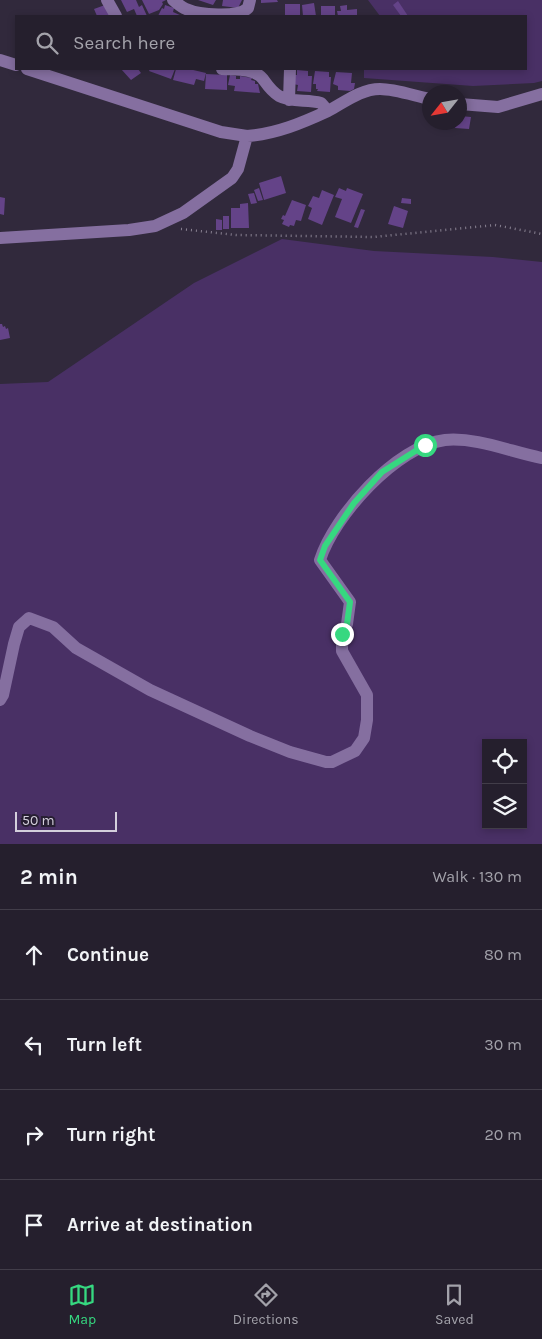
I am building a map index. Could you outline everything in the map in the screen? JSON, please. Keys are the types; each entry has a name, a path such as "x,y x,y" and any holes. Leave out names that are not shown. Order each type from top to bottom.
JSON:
{"street":[{"path":"108,0 116,15"},
{"path":"173,0 186,13 214,14 240,13 248,8 250,0"},
{"path":"0,60 15,65"},
{"path":"29,70 221,132 248,136 262,135 291,128 364,92 382,89 422,98"},
{"path":"236,70 257,73 262,77 269,89 279,96 289,100 321,103 328,111"},
{"path":"289,100 290,70"},
{"path":"467,105 498,107 542,94"},
{"path":"0,238 129,230 155,226 183,213 232,178 238,169 248,136"},
{"path":"0,700 4,695 19,627 29,618 52,627 76,648 150,690 250,736 290,752 332,762 356,751 364,738 367,720 366,695 342,651 342,634 347,624 350,602 320,560 325,546 354,503 382,472 425,445 445,440 471,441 542,458"}],"path":[{"path":"155,226 236,235 374,237 495,225 542,234"}],"shaded area":[{"path":"368,0 542,0 542,81 473,86 364,78 364,70 527,70 527,15 379,15"},
{"path":"282,239 374,251 493,257 542,262 542,844 0,844 0,384 48,382 194,283"}],"building":[{"path":"121,0 136,0 139,7 142,5 147,15 137,15 134,9 127,12"},
{"path":"142,0 166,0 162,2 163,4 159,10 149,14"},
{"path":"198,0 216,0 213,5"},
{"path":"223,0 242,0 238,8 222,6"},
{"path":"261,0 277,0 278,2 261,3"},
{"path":"398,1 407,15 400,15 393,5"},
{"path":"314,3 316,15 303,15 302,5"},
{"path":"285,4 300,4 300,15 285,15"},
{"path":"105,5 110,15 97,15 94,9"},
{"path":"165,5 174,8 173,12 180,15 158,15 162,8 164,9"},
{"path":"347,5 347,10 357,9 357,15 338,15 337,11 341,11 340,6"},
{"path":"321,6 335,6 335,15 321,15"},
{"path":"122,70 139,70 141,73 131,80"},
{"path":"150,70 175,70 171,79"},
{"path":"176,70 193,70 206,73 204,81 196,79 194,85 173,80"},
{"path":"297,70 308,71 308,76 312,76 311,92 297,91 298,85 293,84 293,75 297,75"},
{"path":"315,71 329,72 329,77 331,77 330,92 317,91 316,84 313,84"},
{"path":"336,72 352,73 351,83 355,83 354,89 350,91 338,90 338,86 333,84"},
{"path":"206,74 227,75 227,90 205,89"},
{"path":"230,75 236,76 236,79 240,79 240,76 252,78 251,80 255,81 255,84 258,84 260,93 234,91 235,86 228,85"},
{"path":"467,117 471,117 469,129 467,129"},
{"path":"281,176 286,193 264,200 259,183"},
{"path":"259,188 263,200 258,201 254,190"},
{"path":"339,188 346,191 347,188 363,194 351,223 335,217 342,199 335,197"},
{"path":"322,190 334,195 322,225 308,219 312,208 308,206 313,196 319,198"},
{"path":"254,193 257,203 251,204 248,194"},
{"path":"0,197 5,198 4,215 0,214"},
{"path":"402,198 411,199 411,204 401,203"},
{"path":"292,200 306,205 301,221 296,220 294,226 290,225 289,227 282,224 284,220 281,219 283,215 285,216"},
{"path":"248,203 249,228 231,228 231,208 240,208 240,204"},
{"path":"394,206 408,211 403,228 388,224"},
{"path":"361,209 365,210 358,228 354,227"},
{"path":"223,216 229,216 229,229 223,229"},
{"path":"216,219 222,220 222,230 216,230"},
{"path":"0,324 3,327 5,326 6,329 8,328 10,338 0,340"}],"route":[{"path":"342,634 347,624 350,602 320,560 325,546 354,503 382,472 425,445"}]}
